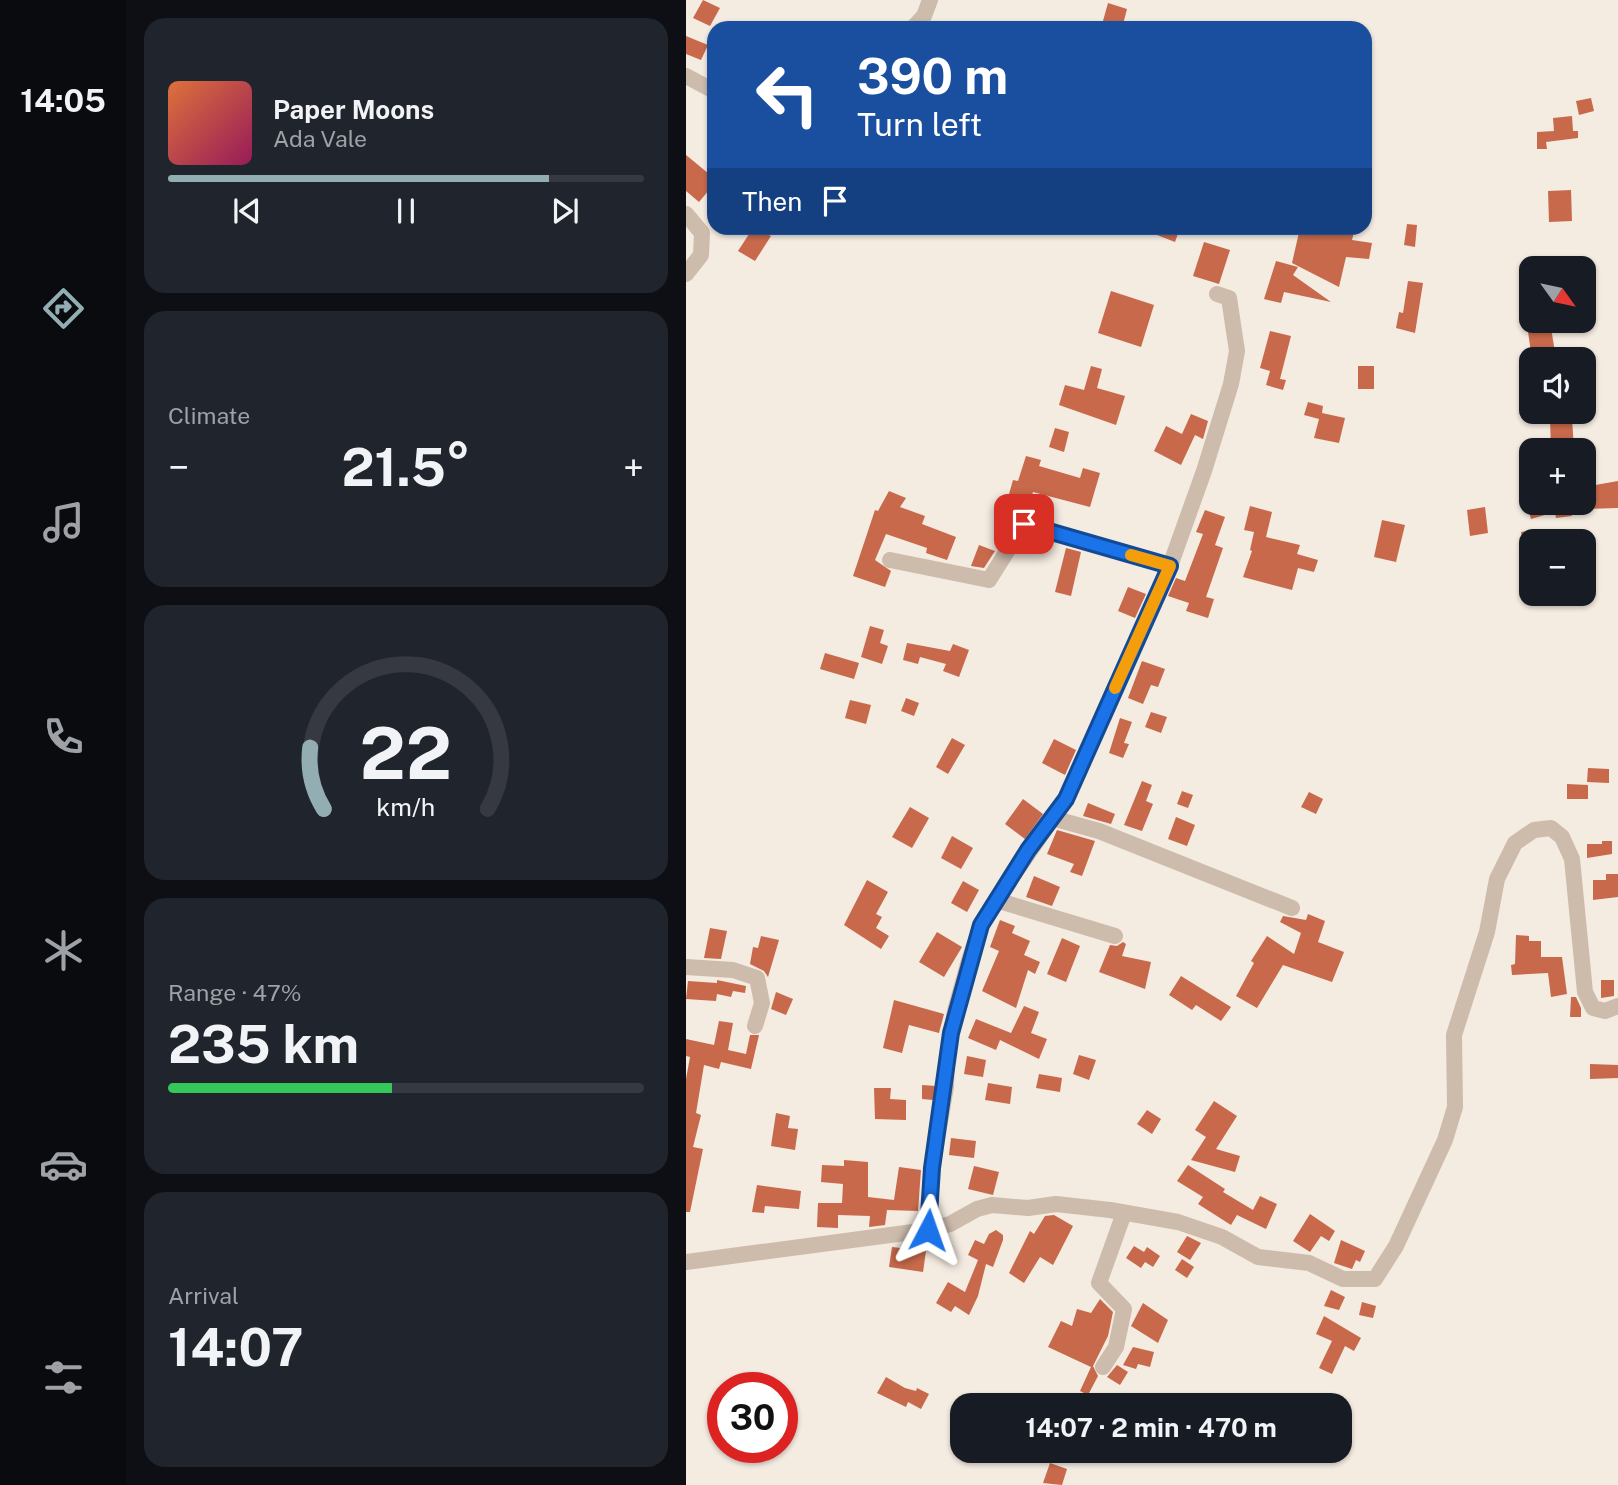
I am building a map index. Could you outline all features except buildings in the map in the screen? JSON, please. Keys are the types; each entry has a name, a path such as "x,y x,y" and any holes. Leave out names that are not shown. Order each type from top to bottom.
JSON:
{"street":[{"path":"919,21 930,0"},
{"path":"686,76 707,87"},
{"path":"686,214 702,233 701,255 686,274"},
{"path":"928,1230 932,1168 955,1011 981,925 1066,799 1170,566 1231,384 1237,351 1229,298 1217,293"},
{"path":"890,560 989,580 1024,524 1170,566"},
{"path":"1052,818 1099,831 1293,908"},
{"path":"686,1262 928,1230 950,1224 977,1209 992,1205 1028,1208 1056,1204 1178,1222 1222,1237 1258,1256 1309,1263 1343,1279 1375,1279 1396,1246 1445,1140 1455,1107 1454,1035 1487,932 1497,879 1515,843 1534,830 1551,828 1562,837 1572,859 1581,966 1589,1000 1593,1008 1605,1011 1618,1006"},
{"path":"996,900 1115,936"},
{"path":"686,967 733,970 757,978 762,1003 755,1026"},
{"path":"1102,1367 1116,1347 1124,1309 1099,1283 1124,1213"}],"slow traffic":[{"path":"1115,688 1170,566 1131,555"}],"route":[{"path":"928,1230 932,1168 946,1087 947,1056 955,1011 981,925 1028,850 1066,799 1170,566 1024,524"}]}
